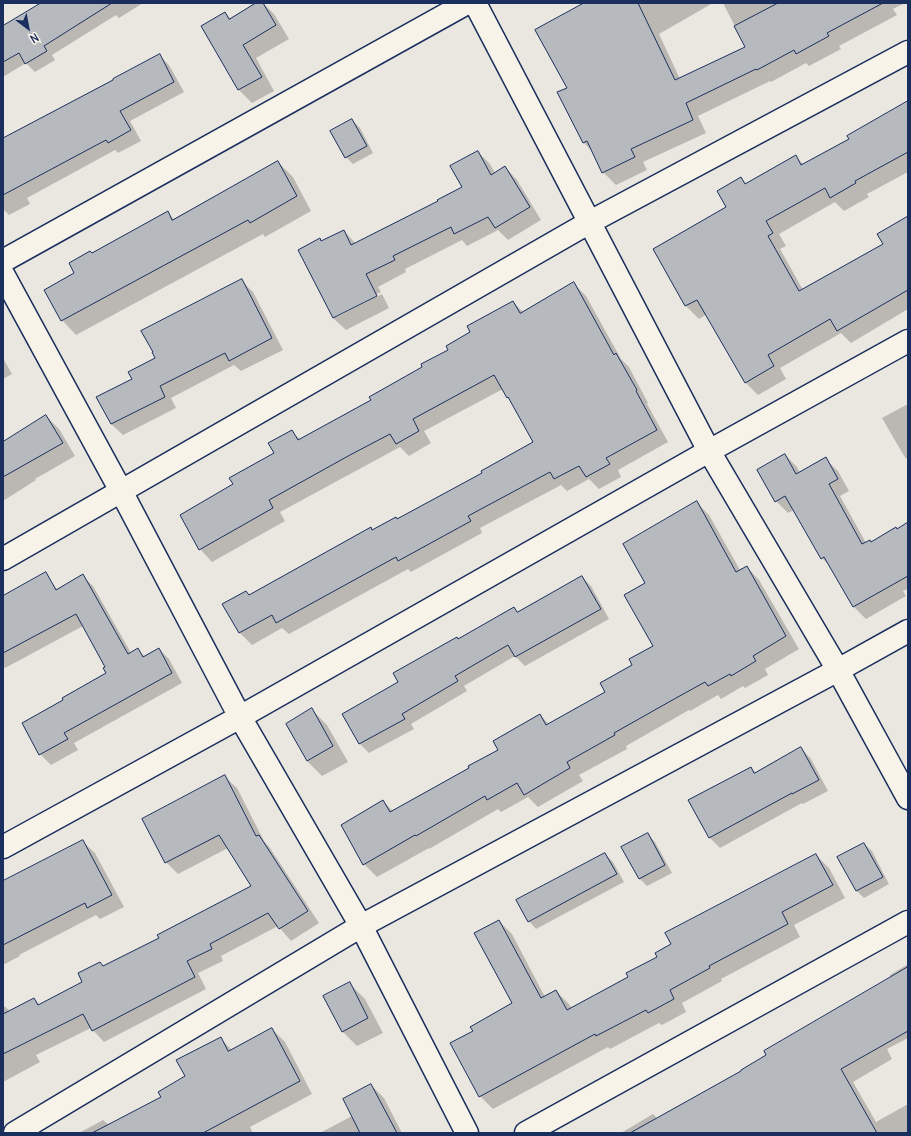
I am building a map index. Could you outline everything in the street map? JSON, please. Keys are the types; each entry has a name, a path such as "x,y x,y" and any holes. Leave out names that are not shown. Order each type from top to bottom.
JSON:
{"street":[{"path":"3,261 466,3"},
{"path":"475,3 709,451 838,670 908,798"},
{"path":"3,559 590,222 908,52"},
{"path":"3,274 121,491 240,717 361,926 467,1133"},
{"path":"3,847 240,717 908,340"},
{"path":"15,1133 361,926 908,631"},
{"path":"526,1133 908,922"}],"building":[{"path":"41,3 112,3 44,46 47,51 25,64 19,53 3,62 3,26"},
{"path":"256,3 263,3 276,25 243,45 262,77 238,90 201,26 225,12 229,19"},
{"path":"584,3 638,3 675,80 745,47 734,26 778,3 883,3 827,33 829,36 796,54 794,50 757,70 756,69 686,103 693,120 631,149 635,157 602,173 587,141 583,143 557,92 567,88 535,30"},
{"path":"160,54 174,82 120,111 131,130 108,143 106,140 3,195 3,138"},
{"path":"908,101 908,152 855,181 856,183 830,198 825,188 766,221 773,233 768,236 799,291 883,244 877,234 908,216 908,290 837,331 830,319 768,355 774,366 745,383 697,300 685,306 653,249 726,207 717,191 741,177 745,184 796,155 801,165 849,139 847,136"},
{"path":"352,119 367,146 345,158 330,131"},
{"path":"478,151 491,175 505,166 530,207 495,228 488,217 454,234 451,227 393,256 395,260 366,274 377,296 333,318 298,250 320,238 321,241 344,230 351,245 438,201 437,200 462,187 450,166"},
{"path":"278,161 297,196 250,223 248,220 61,321 44,290 74,273 69,263 90,251 92,253 168,211 172,220"},
{"path":"242,279 272,338 229,361 225,353 160,386 165,397 111,424 96,397 132,379 128,372 155,358 141,331"},
{"path":"574,282 614,355 616,353 637,390 636,391 657,430 606,458 610,464 586,477 579,466 554,479 550,472 468,516 471,521 398,561 396,557 276,623 272,615 239,633 222,604 246,591 249,595 371,527 372,530 396,517 397,519 482,473 481,471 533,442 494,375 413,419 419,431 396,444 390,434 350,455 269,500 273,508 199,550 180,515 233,484 229,478 274,453 268,443 292,430 298,440 371,400 369,397 422,367 421,364 448,350 446,346 470,332 467,326 513,301 520,313"},
{"path":"46,415 63,443 3,477 3,442"},
{"path":"785,454 796,474 826,457 838,479 829,484 862,544 870,540 871,542 896,527 897,529 908,522 908,576 853,607 824,557 821,559 785,496 775,502 757,470"},
{"path":"697,501 736,572 747,566 786,636 753,656 756,661 731,676 730,674 708,686 705,682 614,733 615,735 567,762 570,768 524,795 517,783 487,800 485,796 363,865 341,825 383,800 390,812 498,750 493,741 540,714 546,725 605,692 600,683 632,665 629,659 653,646 624,595 645,583 623,544"},
{"path":"46,572 56,590 83,574 128,654 138,648 143,657 159,648 172,673 64,733 68,739 39,755 22,723 63,700 62,698 106,673 103,668 105,667 76,614 3,653 3,596"},
{"path":"582,576 601,609 515,657 508,645 455,676 458,681 402,714 405,719 359,744 342,714 398,682 393,673 457,637 458,639 514,607 517,612"},
{"path":"312,708 333,746 307,761 286,724"},
{"path":"801,747 819,780 709,838 688,800 751,767 754,773"},
{"path":"225,775 256,836 259,835 308,911 279,929 268,913 210,944 212,949 187,961 195,977 92,1031 83,1014 3,1054 3,1014 34,998 38,1005 82,982 78,973 100,962 103,966 159,938 157,935 251,886 219,835 165,863 142,819"},
{"path":"648,833 665,865 639,879 621,847"},
{"path":"83,840 112,895 87,908 85,903 3,945 3,881"},
{"path":"864,843 883,877 856,891 837,857"},
{"path":"605,853 617,874 528,922 516,900"},
{"path":"816,854 833,885 782,912 788,924 709,966 710,968 670,990 674,999 648,1013 646,1010 596,1036 595,1034 479,1097 450,1043 473,1031 470,1027 512,1003 474,933 499,920 541,998 556,990 567,1010 628,977 626,973 657,957 655,953 671,944 665,933"},
{"path":"908,967 908,1031 841,1069 877,1133 630,1133 741,1071 766,1055 764,1051"},
{"path":"350,982 368,1018 342,1032 323,996"},
{"path":"272,1028 300,1081 203,1133 92,1133 161,1097 158,1092 185,1076 176,1060 221,1037 228,1051"},
{"path":"371,1084 397,1133 360,1133 343,1099"}]}
